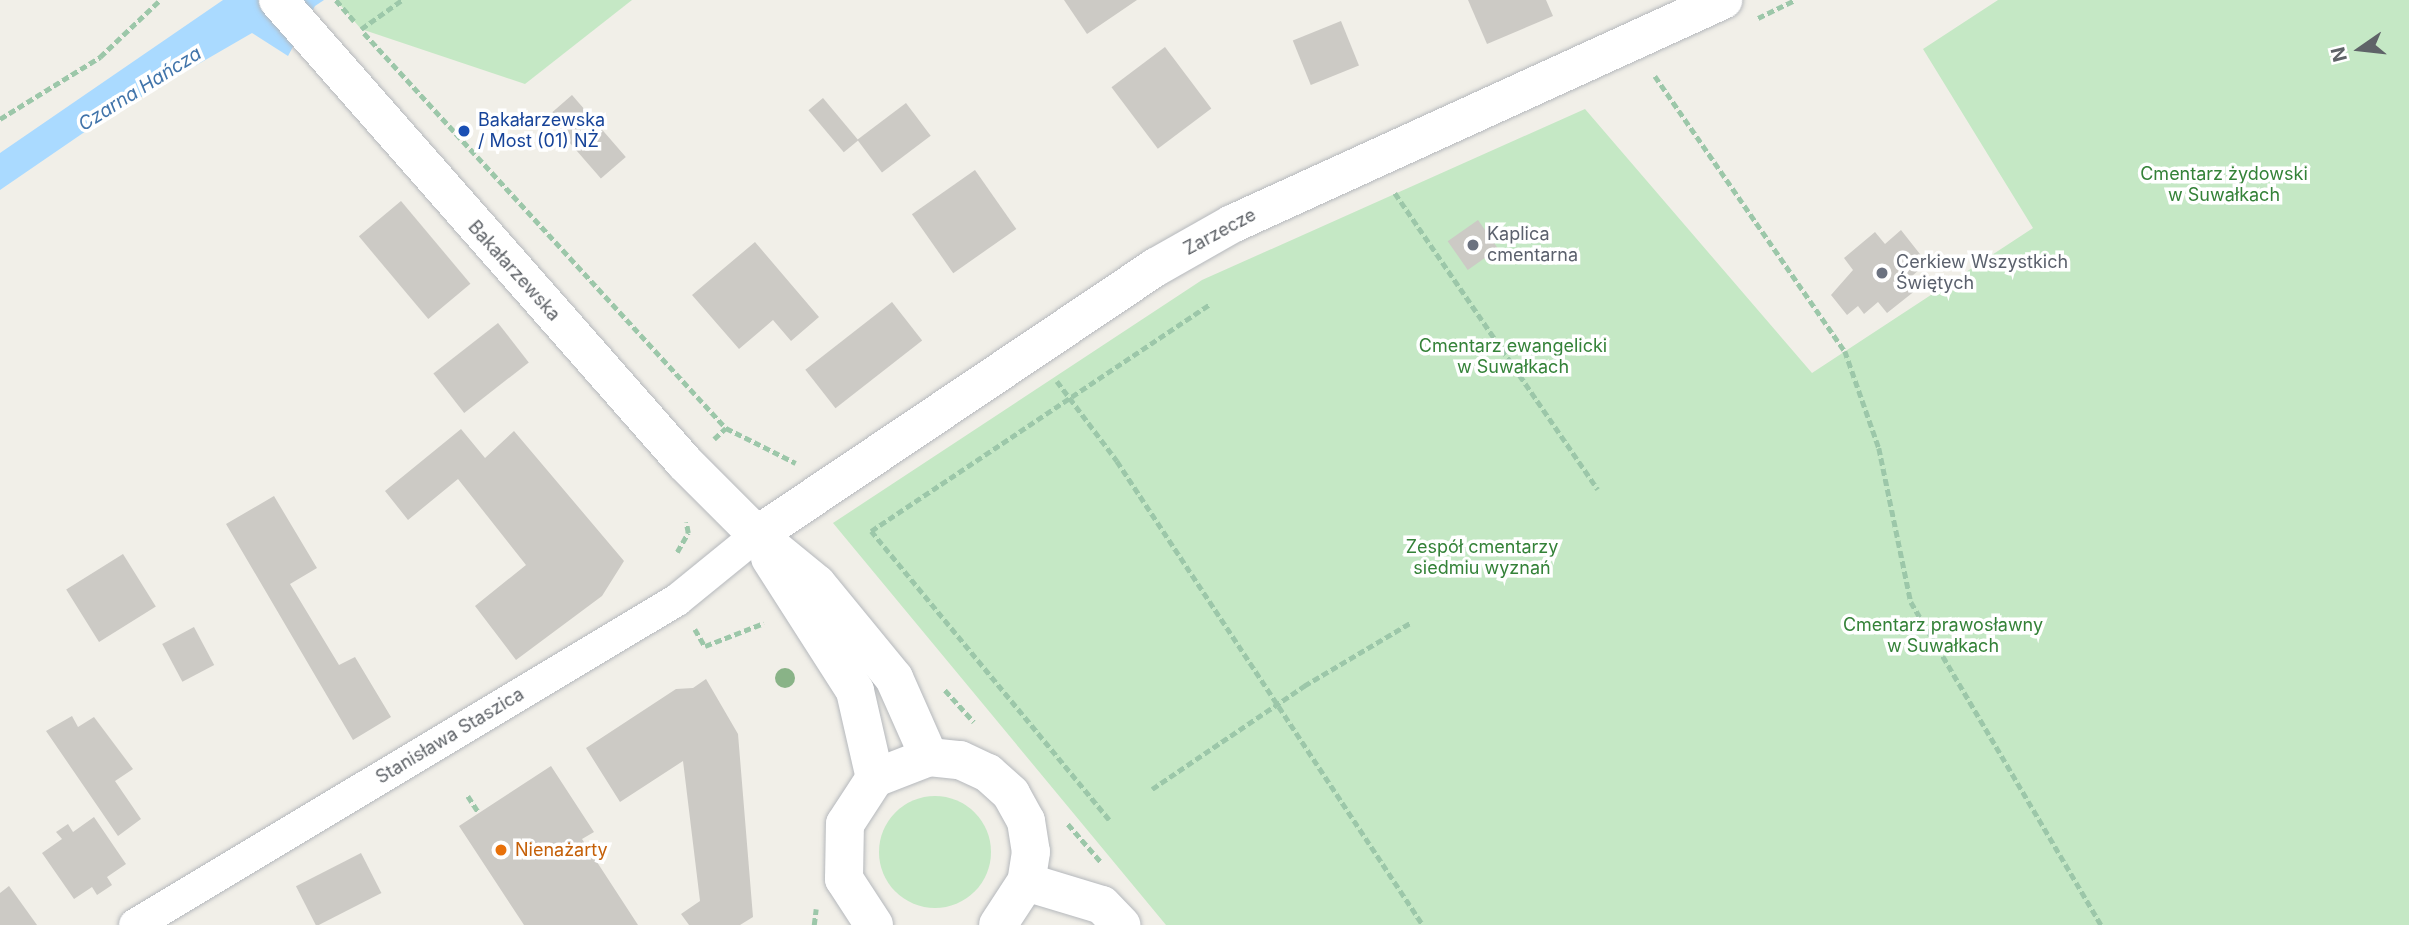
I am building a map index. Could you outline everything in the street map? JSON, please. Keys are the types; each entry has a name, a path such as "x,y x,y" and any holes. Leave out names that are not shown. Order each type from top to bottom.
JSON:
{"street":[{"name":"Bakałarzewska","path":"278,0 337,71 685,463 757,535 817,584 894,678 929,757"},
{"name":"Zarzecze","path":"757,535 1156,267 1232,223 1735,11"},
{"name":"Bakałarzewska","path":"757,535 855,691 875,779"},
{"name":"Stanisława Staszica","path":"135,925 677,600 757,535"},
{"path":"874,925 844,879 841,851 845,824 875,779 929,757 979,768 1011,794 1028,831 1026,882 998,925"},
{"path":"1026,882 1102,905 1121,925"}],"path":[{"path":"0,119 100,57 160,0"},
{"path":"336,0 726,428 806,468 818,495"},
{"path":"361,29 402,0"},
{"path":"1735,11 1795,0"},
{"path":"1650,69 1845,351 1879,448 1911,602 2101,925"},
{"path":"1382,190 1393,185"},
{"path":"1396,195 1598,489"},
{"path":"1109,820 871,531 1068,396 1210,304"},
{"path":"1048,373 1117,461 1276,709 1423,925"},
{"path":"1152,789 1276,709 1304,686 1410,622"},
{"path":"936,680 982,731"},
{"path":"468,796 479,813"},
{"path":"1065,821 1110,873"},
{"path":"814,925 817,902"}],"green space":[{"path":"336,0 632,0 525,84 361,29"},
{"name":"Zespół cmentarzy siedmiu wyznań","path":"1998,0 2409,0 2409,925 1166,925 833,523 1202,280 1585,109 1812,373 2033,228 1923,49"},
{"path":"935,796 956,801 974,813 986,831 991,852 986,873 974,891 956,903 935,908 914,903 896,891 884,873 879,852 884,831 896,813 914,801"}],"water":[{"name":"Czarna Hańcza","path":"223,0 324,0 315,6 288,56 252,33 105,118 0,190 0,153"}],"building":[{"path":"1064,0 1137,0 1087,34"},
{"path":"1468,0 1546,0 1553,16 1487,44"},
{"path":"1341,21 1359,66 1311,85 1293,40"},
{"path":"1165,47 1211,108 1158,149 1111,87"},
{"path":"572,95 626,157 601,179 547,117"},
{"path":"823,98 858,140 844,152 808,110"},
{"path":"906,103 931,136 882,172 857,140"},
{"path":"975,170 1016,229 953,273 912,214"},
{"path":"401,201 470,284 428,319 359,236"},
{"name":"Kaplica cmentarna","path":"1478,220 1498,249 1468,270 1448,241"},
{"name":"Cerkiew Wszystkich Świętych","path":"1901,230 1927,263 1912,276 1921,286 1887,313 1878,302 1864,314 1858,306 1847,315 1831,295 1853,270 1844,258 1875,232 1885,244"},
{"path":"755,242 819,317 791,341 773,320 739,349 692,295"},
{"path":"892,302 922,341 835,408 805,370"},
{"path":"498,323 529,362 464,413 433,373"},
{"path":"461,429 485,458 514,431 624,561 602,596 516,660 475,606 526,565 458,479 408,520 385,491"},
{"path":"274,496 317,568 290,584 339,665 355,657 391,717 353,740 226,524"},
{"path":"123,554 156,607 99,642 66,590"},
{"path":"194,627 214,665 182,682 162,644"},
{"path":"706,679 738,734 753,917 740,925 689,925 681,914 700,901 683,761 620,802 586,748 676,689 693,688"},
{"path":"72,716 78,727 94,717 133,769 115,781 141,819 118,836 46,731"},
{"path":"551,766 594,832 582,839 638,925 524,925 459,826"},
{"path":"94,817 126,864 107,877 112,885 97,895 92,887 74,899 42,853 62,839 56,832 68,824 73,832"},
{"path":"361,853 381,893 316,925 296,886"},
{"path":"9,886 37,925 0,925 0,893"}],"place":[{"name":"Bakałarzewska / Most (01) NŻ","path":"464,131"},
{"name":"Kaplica cmentarna","path":"1473,245"},
{"name":"Cerkiew Wszystkich Świętych","path":"1882,273"},
{"name":"Nienażarty","path":"501,850"}],"park label":[{"name":"Cmentarz żydowski w Suwałkach","path":"2224,185"},
{"name":"Cmentarz ewangelicki w Suwałkach","path":"1513,357"},
{"name":"Cmentarz prawosławny w Suwałkach","path":"1943,636"}]}
